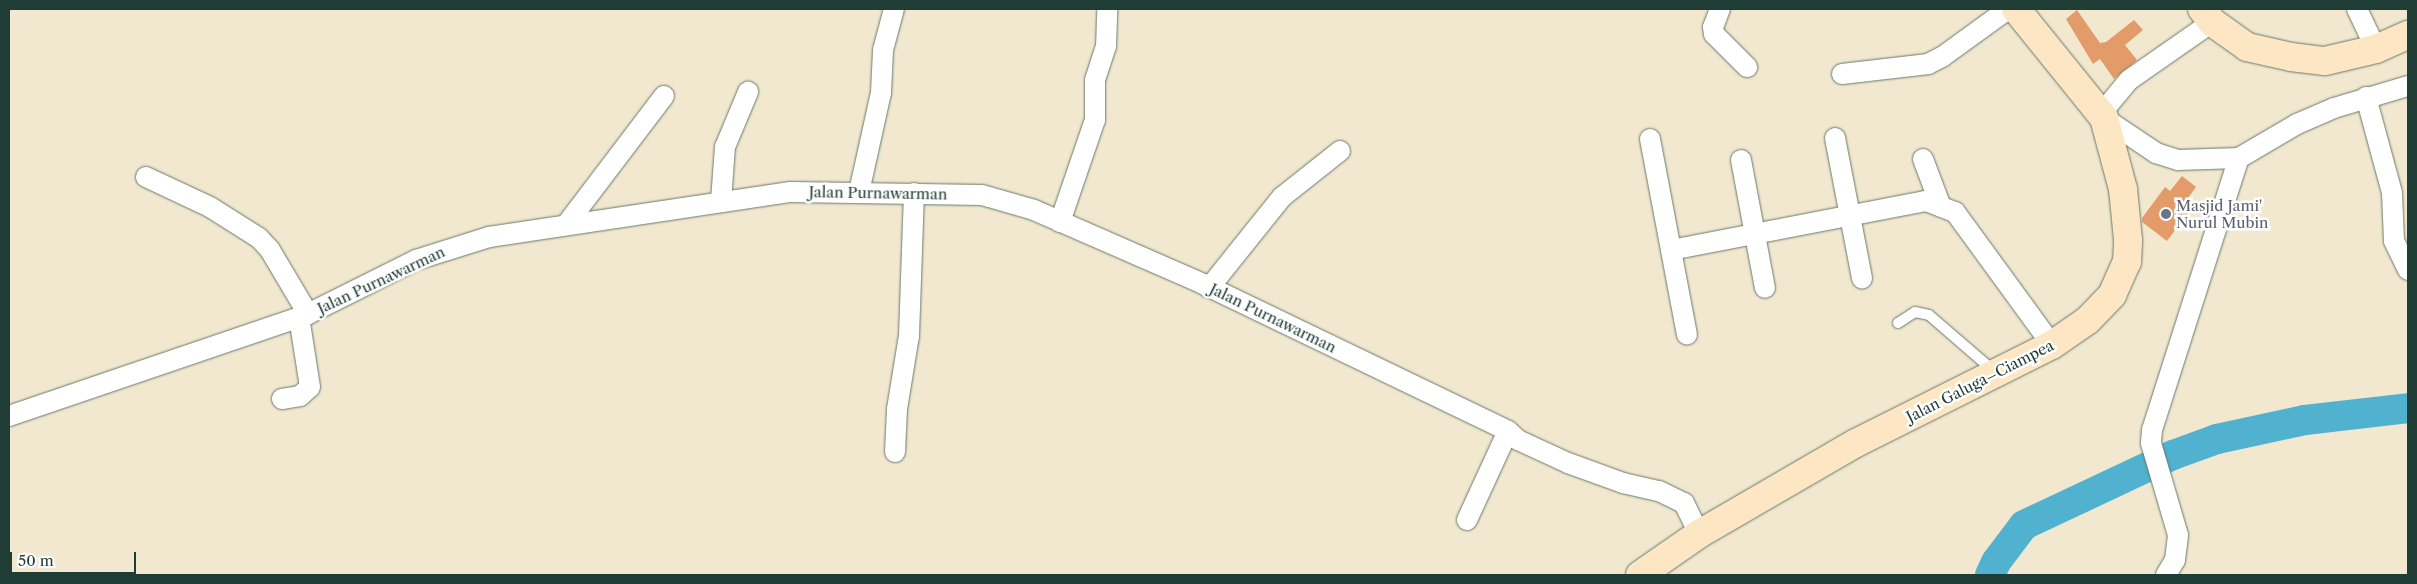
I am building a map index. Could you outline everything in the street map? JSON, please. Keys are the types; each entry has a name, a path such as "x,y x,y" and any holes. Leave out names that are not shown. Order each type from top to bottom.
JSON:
{"street":[{"path":"859,192 881,94 882,50 894,9"},
{"path":"1720,9 1713,27 1714,34 1748,67"},
{"path":"1842,74 1928,64 2008,9"},
{"name":"Jalan Galuga–Ciampea","path":"1640,575 1699,534 1856,443 1998,375 2052,345 2088,320 2112,295 2127,262 2127,219 2123,189 2102,116 2016,9"},
{"path":"2357,9 2376,49"},
{"path":"1060,222 1095,120 1095,80 1106,46 1107,10"},
{"path":"2408,35 2376,49 2324,61 2268,54 2247,47 2207,15 2129,80 2102,116 2156,153 2178,160 2239,158 2298,124 2366,97 2408,86"},
{"path":"721,201 725,147 748,92"},
{"path":"566,225 664,96"},
{"path":"2366,97 2392,193 2394,241 2408,270"},
{"path":"1835,138 1862,278"},
{"path":"1650,139 1687,335"},
{"path":"1209,288 1282,197 1340,151"},
{"path":"2166,575 2175,560 2178,535 2151,443 2154,417 2239,158"},
{"path":"1923,159 1941,207"},
{"path":"1741,160 1765,288"},
{"path":"146,177 210,207 252,232 270,250 303,315 310,387 300,396 282,399"},
{"name":"Jalan Purnawarman","path":"9,416 303,315 386,274 451,247 498,235 791,192 914,193 982,196 1060,222 1209,288 1508,431 1518,440 1568,463 1607,479 1659,491 1684,503 1699,534"},
{"path":"895,452 897,409 910,336 914,193"},
{"path":"1671,250 1926,201 1955,212 2052,345"},
{"path":"1467,520 1508,431"}],"lane":[{"path":"1898,323 1915,312 1929,315 1998,375"}],"building":[{"path":"2077,10 2100,43 2106,42 2134,20 2143,30 2125,45 2137,60 2114,79 2100,59 2093,64 2066,19"},
{"name":"Masjid Jami' Nurul Mubin","path":"2182,176 2196,187 2185,202 2192,208 2167,241 2142,222 2142,218 2165,187 2170,191"}],"waterway":[{"path":"1990,575 1996,562 2024,525 2173,455 2217,439 2305,420 2408,408"}],"place":[{"name":"Masjid Jami' Nurul Mubin","path":"2166,214"}]}
